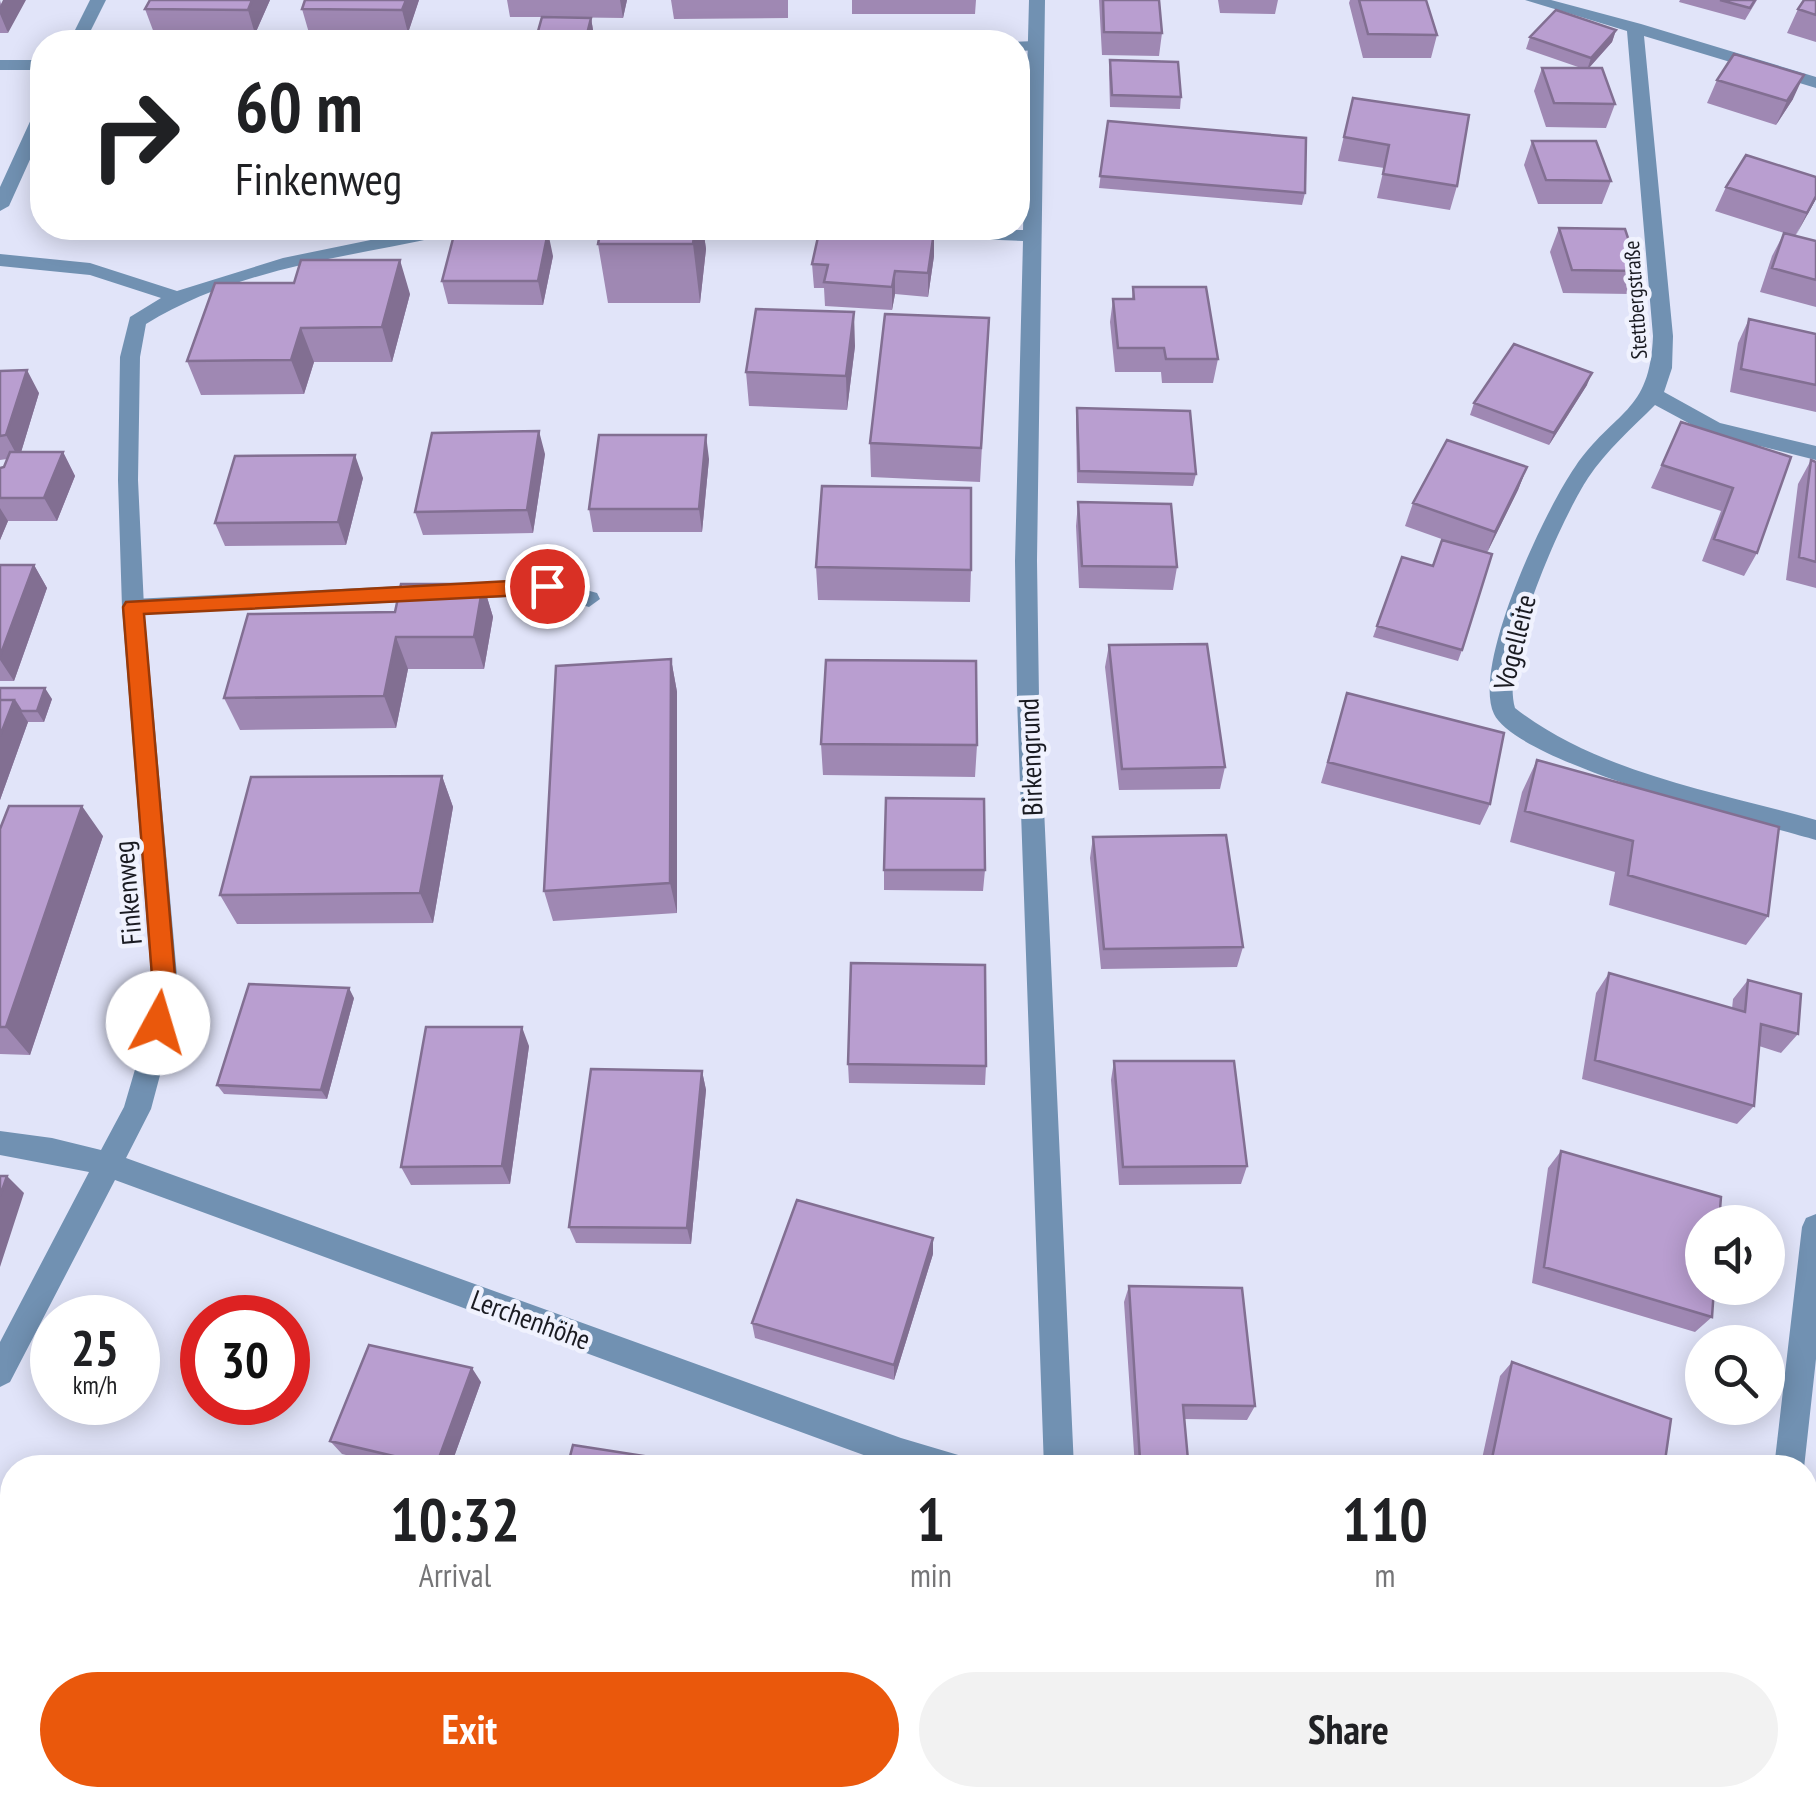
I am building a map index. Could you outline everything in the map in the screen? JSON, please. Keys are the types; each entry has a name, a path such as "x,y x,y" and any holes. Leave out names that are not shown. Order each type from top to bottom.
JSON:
{"street":[{"path":"83,30 98,0"},
{"name":"Birkengrund","path":"1030,33 1038,0"},
{"path":"1534,0 1816,83"},
{"name":"Stettbergstraße","path":"1634,27 1663,336 1662,368 1654,396 1714,428 1816,453"},
{"path":"0,65 30,65"},
{"name":"Birkengrund","path":"1030,109 1036,236 1027,527 1028,698 1058,1455"},
{"path":"0,206 30,141"},
{"path":"1030,236 1036,236"},
{"name":"Finkenweg","path":"108,1165 148,1077 164,976 133,607 128,480 131,338 137,321 176,298 249,274 396,240"},
{"path":"0,260 61,262 102,270 176,298"},
{"name":"Vogelleite","path":"1654,396 1596,454 1564,503 1513,623 1496,690 1502,709 1518,725 1562,750 1816,830"},
{"path":"133,607 547,586 589,599"},
{"name":"Lerchenhöhe","path":"0,1143 52,1150 108,1165 911,1455"},
{"path":"0,1372 108,1165"},
{"path":"1790,1455 1816,1228"}],"building":[{"path":"150,0 252,0 248,10 145,9"},
{"path":"305,0 406,0 402,10 302,9"},
{"path":"1103,0 1159,0 1162,33 1104,32"},
{"path":"1359,0 1426,0 1437,35 1368,34"},
{"path":"1720,0 1755,0 1750,8"},
{"path":"1804,0 1816,0 1816,15 1798,9"},
{"path":"1556,10 1616,30 1591,58 1530,37"},
{"path":"542,17 591,18 588,30 538,30"},
{"path":"1734,54 1804,75 1787,101 1717,80"},
{"path":"1110,60 1178,62 1181,97 1112,95"},
{"path":"1542,68 1602,68 1615,104 1554,103"},
{"path":"1353,98 1469,115 1457,186 1383,174 1389,145 1344,137"},
{"path":"1108,121 1306,138 1305,193 1100,176"},
{"path":"1532,141 1596,141 1611,181 1546,180"},
{"path":"1746,155 1816,177 1816,196 1807,213 1726,187"},
{"path":"1559,228 1625,229 1639,271 1572,270"},
{"path":"1784,233 1816,241 1816,280 1772,268"},
{"path":"453,240 546,240 538,281 442,281"},
{"path":"599,240 694,240 693,244 598,244"},
{"path":"817,240 933,240 928,273 895,271 892,287 824,282 828,265 812,264"},
{"path":"301,260 400,260 382,327 301,328 291,360 187,361 215,283 294,283"},
{"path":"1133,287 1206,287 1218,359 1166,359 1164,348 1118,348 1113,299 1134,299"},
{"path":"756,309 854,312 846,376 746,372"},
{"path":"885,314 989,318 981,448 870,443"},
{"path":"1749,319 1816,334 1816,385 1741,369"},
{"path":"1514,344 1592,373 1554,433 1474,403"},
{"path":"27,370 6,435 0,436 0,371"},
{"path":"1077,408 1190,411 1196,474 1079,471"},
{"path":"1681,422 1791,457 1757,553 1714,539 1733,488 1662,465"},
{"path":"539,431 527,510 415,512 432,433"},
{"path":"599,435 706,435 699,509 589,509"},
{"path":"1447,440 1527,467 1495,532 1413,503"},
{"path":"10,452 63,452 44,498 0,498 0,468"},
{"path":"355,455 338,522 215,523 235,456"},
{"path":"1811,460 1816,462 1816,562 1799,557"},
{"path":"822,486 971,488 971,570 816,567"},
{"path":"1078,502 1171,504 1177,567 1082,566"},
{"path":"1442,540 1492,554 1462,650 1377,626 1402,557 1433,566"},
{"path":"0,565 34,565 0,656"},
{"path":"401,584 483,584 474,637 396,637 384,696 224,698 248,614 395,612"},
{"path":"1207,644 1225,767 1122,769 1109,645"},
{"path":"671,659 670,883 544,891 556,666"},
{"path":"826,660 976,661 977,745 821,744"},
{"path":"0,688 45,688 37,711 21,711 14,700 0,700"},
{"path":"1347,693 1504,733 1490,804 1328,762"},
{"path":"0,700 14,700 0,736"},
{"path":"1537,760 1779,827 1768,916 1628,875 1633,841 1525,811"},
{"path":"442,776 420,893 220,895 251,777"},
{"path":"886,798 984,799 985,870 884,870"},
{"path":"9,806 82,806 6,1027 0,1027 0,829"},
{"path":"1226,835 1243,947 1104,949 1093,837"},
{"path":"851,963 985,965 986,1066 848,1064"},
{"path":"1609,973 1745,1012 1748,980 1801,994 1798,1034 1761,1024 1754,1106 1595,1060"},
{"path":"249,984 349,988 321,1090 217,1085"},
{"path":"426,1027 522,1027 502,1166 401,1167"},
{"path":"1114,1061 1234,1061 1247,1166 1123,1167"},
{"path":"591,1069 702,1071 687,1228 569,1227"},
{"path":"1561,1151 1721,1197 1720,1205 1685,1205 1685,1305 1713,1305 1712,1317 1544,1267"},
{"path":"0,1176 7,1176 0,1196"},
{"path":"797,1200 933,1238 894,1365 752,1323"},
{"path":"1129,1286 1242,1288 1255,1406 1183,1405 1188,1455 1140,1455"},
{"path":"369,1345 472,1368 440,1455 389,1455 330,1441"},
{"path":"1512,1362 1671,1419 1666,1455 1493,1455"},
{"path":"573,1445 637,1455 570,1455"}],"route":[{"path":"158,1023 164,976 133,607 547,586"}]}
